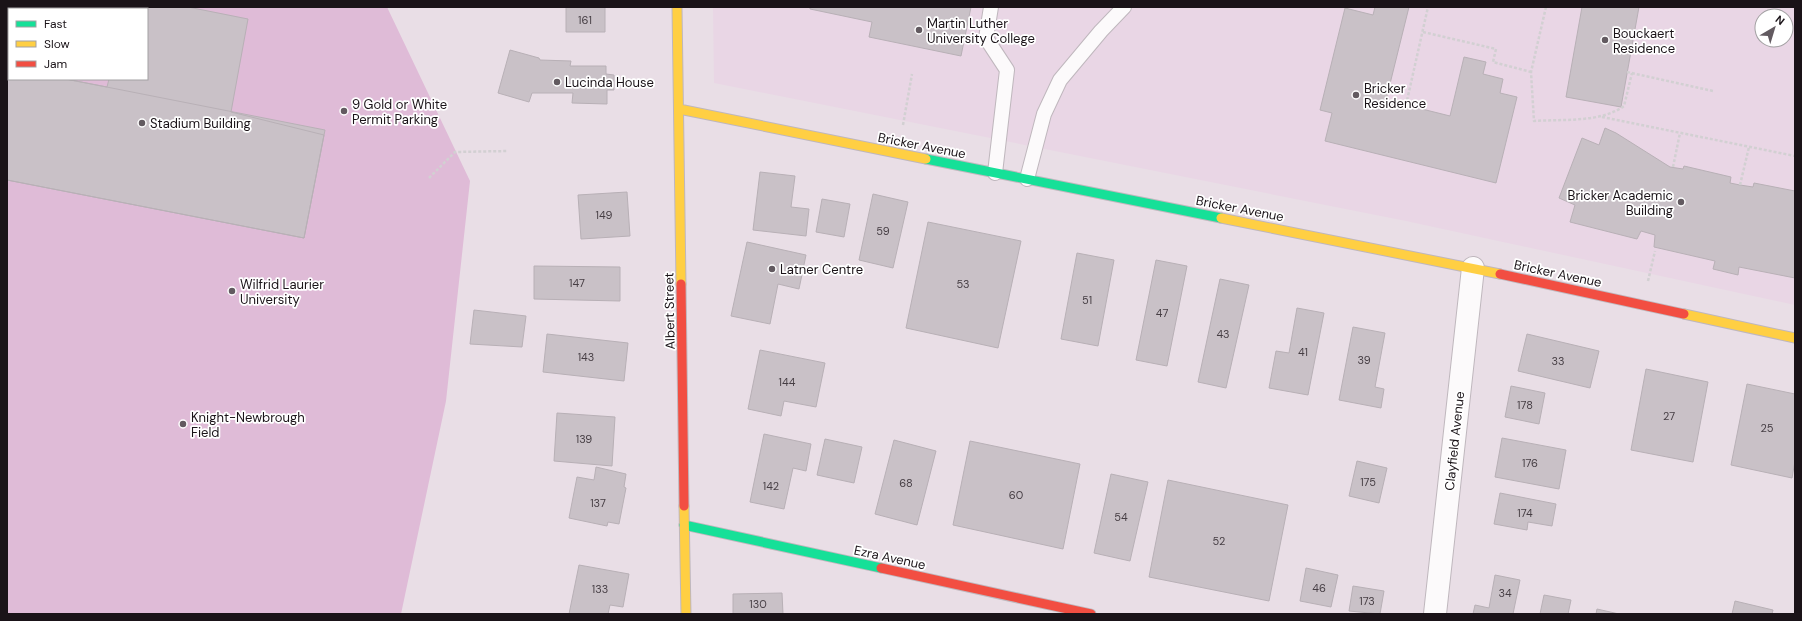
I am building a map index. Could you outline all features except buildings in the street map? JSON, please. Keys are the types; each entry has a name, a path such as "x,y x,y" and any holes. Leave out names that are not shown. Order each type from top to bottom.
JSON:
{"street":[{"name":"Albert Street","path":"677,7 686,614"},
{"name":"Bricker Avenue","path":"679,110 719,116 783,131 1474,268 1795,338"},
{"name":"Clayfield Avenue","path":"1435,614 1474,268"},
{"name":"Ezra Avenue","path":"684,525 1091,614"}],"lane":[{"path":"991,7 986,38 1007,70 995,173"},
{"path":"1027,179 1044,114 1060,80 1101,31 1124,7"}],"path":[{"path":"1406,105 1428,7"},
{"path":"1546,7 1531,72 1534,121 1601,117 1795,156"},
{"path":"1423,32 1496,49 1493,62 1531,72"},
{"path":"1627,72 1713,90"},
{"path":"1601,117 1616,112 1624,106 1632,73"},
{"path":"903,125 912,74"},
{"path":"1673,167 1680,133"},
{"path":"1740,185 1749,147"},
{"path":"429,178 455,152 508,150"},
{"path":"1648,282 1655,251"}],"shaded area":[{"name":"Wilfrid Laurier University","path":"7,7 387,7 470,181 446,401 401,614 7,614"},
{"path":"713,7 1795,7 1795,305 1406,221 714,83"}],"traffic: fast":[{"path":"926,159 1221,218"},
{"path":"684,525 881,568"}],"traffic: slow":[{"path":"677,7 681,284"},
{"path":"679,109 926,159"},
{"path":"1221,218 1500,274"},
{"path":"1684,314 1795,338"},
{"path":"684,506 686,614"}],"traffic: jam":[{"path":"1500,274 1684,314"},
{"path":"681,284 684,506"},
{"path":"881,568 1091,614"}],"place":[{"name":"Martin Luther University College","path":"919,30"},
{"name":"Bouckaert Residence","path":"1605,40"},
{"name":"Lucinda House","path":"557,82"},
{"name":"Bricker Residence","path":"1356,95"},
{"name":"9 Gold or White Permit Parking","path":"344,111"},
{"name":"Stadium Building","path":"142,123"},
{"name":"Bricker Academic Building","path":"1681,202"},
{"name":"Latner Centre","path":"772,269"},
{"name":"Wilfrid Laurier University","path":"232,291"},
{"name":"Knight-Newbrough Field","path":"183,424"}]}
